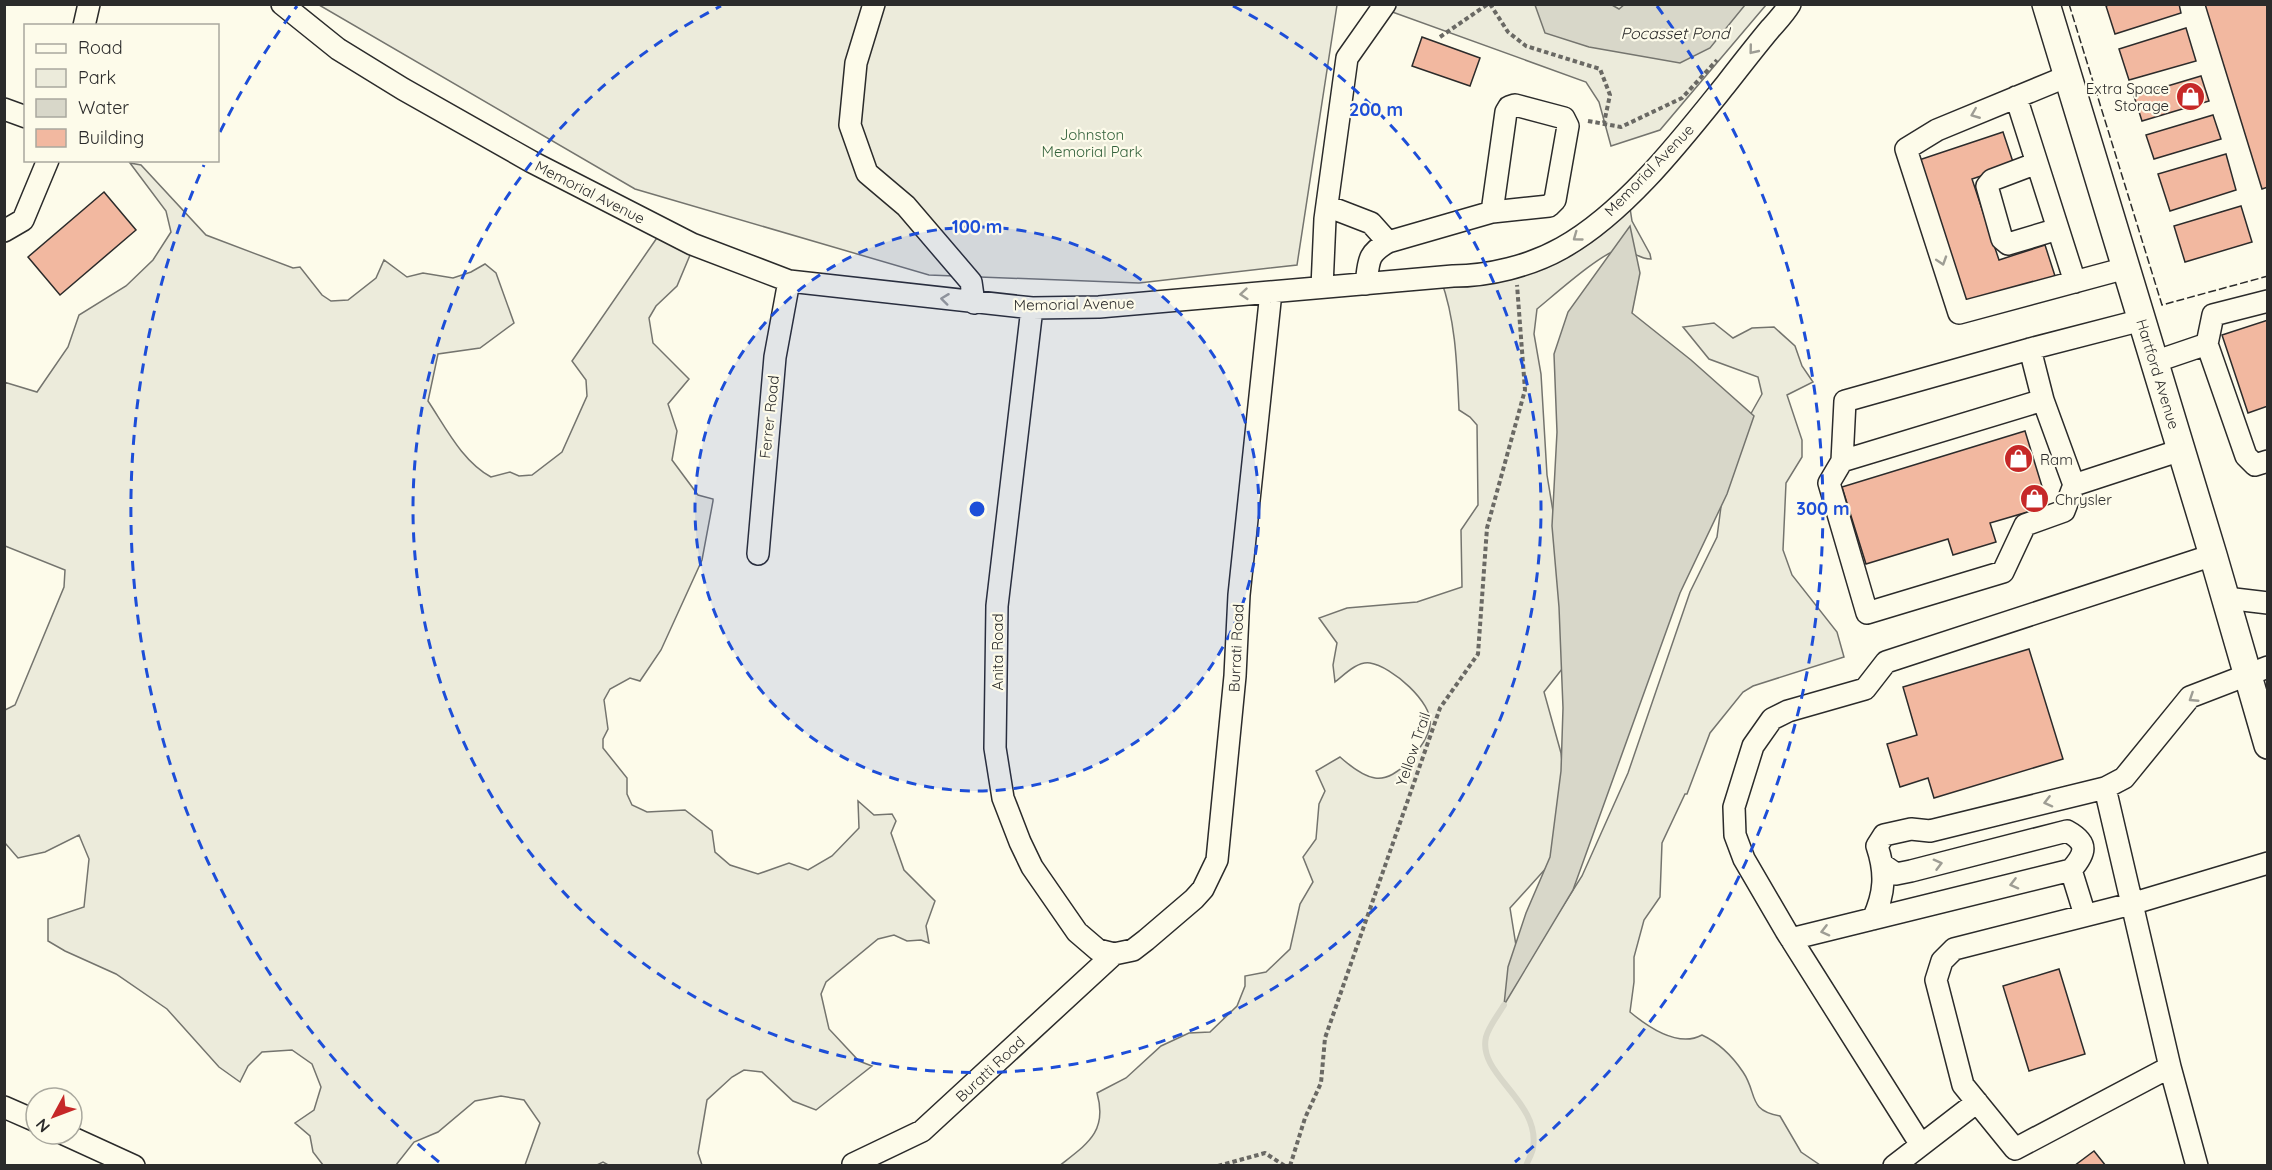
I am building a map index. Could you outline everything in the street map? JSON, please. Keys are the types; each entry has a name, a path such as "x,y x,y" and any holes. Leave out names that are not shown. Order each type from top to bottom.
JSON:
{"main road":[{"name":"Hartford Avenue","path":"2046,4 2226,598 2257,671 2268,744"}],"street":[{"path":"84,24 89,4"},
{"path":"874,4 856,63 850,125 867,173 906,206 971,282 974,303"},
{"path":"1322,287 1327,206 1347,58 1385,4"},
{"name":"Memorial Avenue","path":"288,7 338,49 404,89 532,162 692,244 789,281 1032,308 1099,307 1474,276 1515,267 1562,248 1627,198 1689,130 1790,4"},
{"path":"2068,76 1937,130 1906,149 1959,313 2126,268"},
{"path":"2016,97 2074,282"},
{"path":"1366,284 1369,259 1375,250 1388,242 1492,212 1549,206 1555,200 1568,126 1564,118 1515,105 1509,107 1506,112 1492,212"},
{"path":"4,109 24,116"},
{"path":"4,231 23,220 47,162"},
{"path":"2037,163 1992,180 1988,186 2002,239 2008,244 2058,229"},
{"path":"1327,206 1371,223 1388,242"},
{"name":"Ferrer Road","path":"758,554 775,357 789,281"},
{"name":"Burrati Road","path":"1114,954 1133,950 1194,899 1203,889 1217,860 1235,676 1239,595 1271,292"},
{"path":"2268,301 2213,315 2207,344 2246,456 2255,465 2268,461"},
{"name":"Anita Road","path":"1032,308 997,606 995,748 1003,798 1032,867 1077,932 1098,950 1114,954"},
{"path":"2030,349 2043,400 2074,485 2064,511 2025,525 2003,572 1867,613 1829,483 1842,461 1845,401 2030,349 2142,320"},
{"path":"2154,362 2207,344"},
{"path":"1842,461 2043,400"},
{"path":"2074,485 2181,450"},
{"path":"1921,1145 1791,939 1744,859 1735,835 1734,807 1753,746 1772,719 1788,711 1865,689 1886,662 2213,555"},
{"path":"2226,598 2268,603"},
{"path":"1873,919 1881,903 1883,865 1877,846 1884,835 1911,829 1930,831 2105,788 2124,778 2190,697 2257,671"},
{"path":"2105,788 2170,1067 2197,1166"},
{"path":"1791,939 2071,870 2082,858 2083,848 2079,837 2067,831 1911,872 1896,874 1883,865"},
{"path":"2170,1067 2015,1149 1963,1085 1936,980 1942,961 1954,949 2131,904 2268,863"},
{"path":"2071,870 2085,915"},
{"name":"Buratti Road","path":"853,1164 922,1131 1114,954"},
{"path":"1894,1166 1977,1102"},
{"path":"4,1107 24,1116"},
{"path":"84,1143 134,1166"}],"path":[{"path":"1440,38 1489,4 1508,32 1526,46 1600,69 1610,95 1604,123"},
{"path":"1588,121 1621,127 1682,98 1721,56"},
{"name":"Yellow Trail","path":"1218,1166 1265,1153 1288,1166 1305,1118 1321,1083 1325,1038 1440,708 1478,654 1487,528 1525,390 1515,267"}],"green space":[{"name":"Johnston Memorial Park","path":"319,5 1337,5 1297,265 1139,283 929,275 635,189"},
{"path":"1373,5 1766,5 1660,130 1611,146 1599,102 1586,82"},
{"path":"130,163 141,165 206,235 293,268 300,267 322,295 331,301 348,300 376,278 384,260 407,277 423,273 453,278 485,264 496,273 514,323 480,348 438,354 428,401 463,453 491,477 510,472 519,476 532,475 562,452 587,396 586,380 572,361 661,232 693,248 677,286 656,306 649,318 653,343 689,379 668,404 677,431 672,460 698,495 713,499 713,501 702,560 661,650 640,681 630,678 610,689 604,700 608,729 603,739 603,748 627,778 627,794 632,805 647,812 685,810 712,831 715,852 730,865 758,874 789,863 808,870 832,856 859,828 858,801 874,815 892,814 896,821 891,833 904,870 935,901 926,926 929,943 921,940 907,941 894,935 878,939 826,982 821,994 829,1029 859,1061 872,1066 816,1110 793,1101 762,1072 744,1070 732,1077 707,1100 698,1153 702,1165 610,1166 603,1162 597,1165 525,1165 540,1123 524,1100 501,1096 475,1101 438,1132 414,1142 396,1165 323,1165 313,1152 310,1136 295,1123 314,1110 321,1087 312,1064 292,1050 262,1052 248,1066 240,1082 219,1067 167,1009 116,974 48,941 48,919 84,907 89,859 79,835 45,852 18,858 5,843 5,710 15,705 64,587 65,570 5,546 4,382 37,392 68,347 79,315 126,286 153,260 171,232 166,211"},
{"path":"1628,195 1632,221 1651,259 1625,249 1613,251 1591,265 1537,309 1534,334 1541,374 1547,475 1570,614 1566,664 1544,692 1561,753 1568,811 1557,856 1510,908 1518,958 1556,917 1582,876 1628,773 1690,592 1717,537 1725,476 1740,433 1762,394 1758,377 1709,359 1683,327 1714,323 1733,338 1752,328 1774,327 1795,346 1802,366 1813,382 1787,395 1802,440 1802,457 1786,483 1783,550 1792,575 1837,632 1844,657 1753,686 1743,692 1710,733 1687,794 1662,843 1660,897 1644,920 1634,957 1634,982 1630,1012 1645,1024 1664,1034 1683,1039 1702,1035 1720,1046 1743,1072 1762,1110 1780,1116 1801,1152 1820,1165 1059,1166 1093,1136 1100,1118 1097,1093 1126,1078 1161,1046 1189,1033 1210,1032 1237,1006 1245,986 1245,976 1266,972 1290,949 1300,904 1313,882 1303,857 1316,839 1319,804 1325,791 1316,771 1340,757 1365,775 1384,778 1402,768 1410,760 1428,733 1429,716 1425,706 1409,687 1389,671 1370,663 1360,664 1335,682 1333,665 1337,643 1319,618 1347,608 1417,602 1462,587 1461,530 1478,505 1477,425 1459,410 1453,328 1441,280 1554,250"}],"water":[{"name":"Pocasset Pond","path":"1625,4 1745,5 1710,48 1680,63 1589,47 1545,33 1535,5 1612,5 1619,9"},
{"path":"1630,226 1640,273 1632,313 1691,360 1754,416 1727,494 1680,593 1573,890 1504,1005 1508,967 1526,913 1550,857 1561,771 1563,708 1559,607 1552,526 1557,432 1554,354 1568,312"}],"building":[{"path":"2111,4 2179,4 2181,13 2115,34 2106,6"},
{"path":"2205,4 2268,4 2268,187 2262,189"},
{"path":"2186,28 2196,61 2129,80 2119,49"},
{"path":"1422,37 1480,58 1470,86 1412,66"},
{"path":"2201,76 2209,101 2142,121 2134,96"},
{"path":"2213,115 2221,139 2154,159 2146,135"},
{"path":"2003,132 2014,165 1972,179 1999,260 2045,245 2055,276 1967,305 1919,160"},
{"path":"2226,154 2236,190 2170,211 2158,174"},
{"path":"104,192 136,230 60,295 28,257"},
{"path":"2241,206 2252,242 2185,262 2174,226"},
{"path":"2268,320 2268,406 2248,413 2222,335"},
{"path":"2025,431 2048,506 1990,523 1996,542 1953,555 1948,539 1866,564 1842,487"},
{"path":"2029,649 2063,759 1934,798 1928,778 1900,787 1887,744 1917,735 1903,687"},
{"path":"2059,969 2085,1054 2029,1071 2003,986"},
{"path":"2094,1151 2106,1166 2074,1166"}],"waterway":[{"path":"1504,1005 1487,1033 1486,1051 1491,1064 1528,1116 1533,1131 1533,1148 1526,1166"}],"fence":[{"path":"2069,4 2162,305 2268,276"}],"place":[{"name":"Extra Space Storage","path":"2190,97"},
{"name":"Ram","path":"2019,459"},
{"name":"Chrysler","path":"2034,499"}]}
